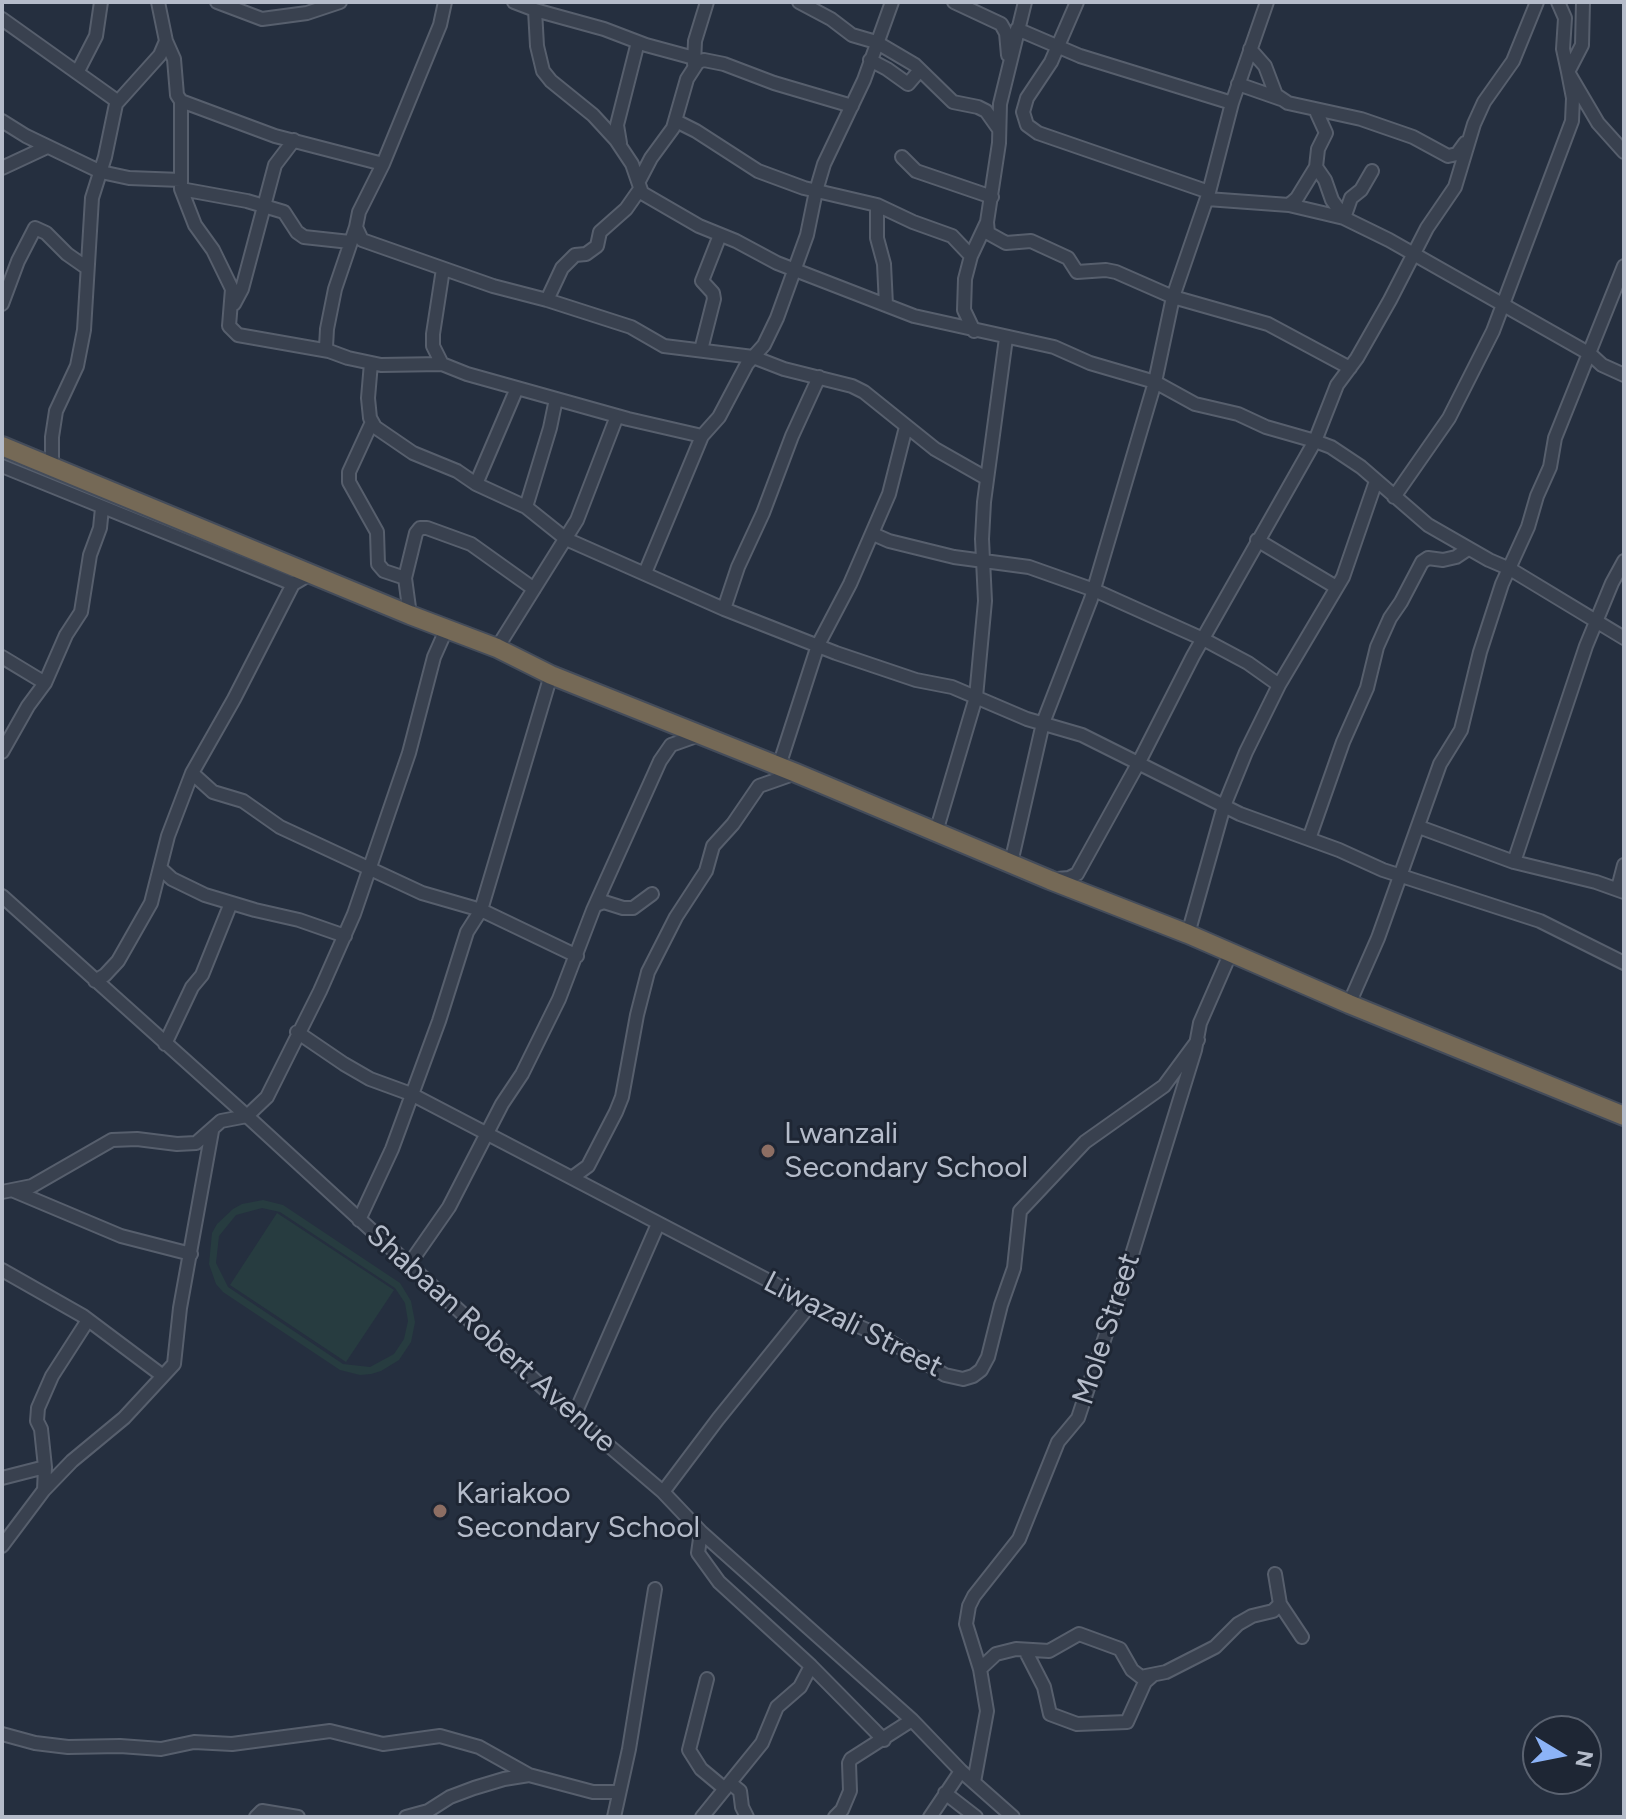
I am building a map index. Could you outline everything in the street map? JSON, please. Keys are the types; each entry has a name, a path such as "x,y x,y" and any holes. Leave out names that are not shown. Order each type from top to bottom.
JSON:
{"highway":[{"path":"2,446 1624,1116"}],"street":[{"path":"78,71 96,36 101,2"},
{"path":"158,2 166,41 174,59 177,95 181,101 181,185 195,225 213,250 232,289 229,326 238,335 329,351 371,363 410,366 442,364 467,374 617,416 702,436"},
{"path":"217,2 262,19 307,13 340,2"},
{"path":"329,351 325,341 335,289 359,212 383,164 440,25 445,2"},
{"path":"514,2 694,61 713,61 852,106"},
{"path":"547,300 562,268 575,255 586,254 597,246 600,232 626,209 651,158 676,121 707,2"},
{"path":"799,2 831,19 852,35 876,42 920,70 953,102 985,110 998,128"},
{"path":"645,573 702,436 719,417 753,357 768,338 810,225 824,164 852,106 892,2"},
{"path":"954,2 987,15 1004,27 1009,59"},
{"path":"1025,2 1009,59 998,128 999,143 987,222 987,230 992,236 1006,243 1031,241 1068,258 1077,272 1116,272 1173,297 1268,324 1350,368"},
{"path":"1077,2 1058,47 1024,107 1025,121 1030,129 1208,196 1289,205 1344,217 1624,375"},
{"path":"1011,863 1043,723 1094,590 1155,382 1173,297 1208,196 1238,84 1267,2"},
{"path":"1238,84 1316,111 1361,119 1413,137 1448,156 1457,154 1484,102 1513,61 1537,2"},
{"path":"1394,497 1449,418 1493,331 1572,121 1573,98 1563,49 1565,18 1558,2"},
{"path":"1568,72 1582,45 1583,2"},
{"path":"535,10 537,46 543,71 593,115 621,146"},
{"path":"2,19 117,101"},
{"path":"1017,29 1058,47 1232,103"},
{"path":"52,467 56,411 77,366 84,330 92,198 117,101 160,55 166,41"},
{"path":"638,42 617,125 621,146 646,196 794,270 886,305 933,322 1054,347 1090,363 1155,382 1195,404 1238,414 1266,427 1315,441 1345,456 1428,525 1510,569 1624,638"},
{"path":"1250,49 1265,66 1276,95 1281,99"},
{"path":"870,60 908,84 920,70"},
{"path":"1568,72 1598,123 1624,152"},
{"path":"181,101 294,140 383,164"},
{"path":"1289,205 1297,198 1316,167 1318,149 1326,131 1316,111"},
{"path":"2,121 47,147 101,172 181,185 264,206 284,212 304,237 350,242"},
{"path":"676,121 758,171 816,191 877,205 952,236 971,256"},
{"path":"1050,880 1077,874 1257,540 1315,441 1337,385 1390,300 1439,208 1455,187 1474,124"},
{"path":"230,309 242,289 275,165 294,140"},
{"path":"2,168 47,147"},
{"path":"902,157 916,171 992,197"},
{"path":"1316,167 1328,186 1329,197 1344,217"},
{"path":"1344,217 1351,198 1361,190 1372,171"},
{"path":"877,205 877,238 884,264 886,305"},
{"path":"974,331 964,310 965,279 971,256 987,222"},
{"path":"356,227 359,237 367,243 631,327 664,346 753,357 864,392 954,461 986,478"},
{"path":"2,304 32,229 46,233 87,268"},
{"path":"701,350 714,299 713,293 702,281 720,235"},
{"path":"1349,1004 1378,938 1440,764 1461,730 1482,645 1550,467 1555,438 1624,266"},
{"path":"442,364 435,354 433,334 443,269"},
{"path":"936,832 976,697 985,601 986,478 1006,338"},
{"path":"371,363 368,398 372,422 349,472 349,482 377,532 378,564 384,571 405,578"},
{"path":"724,609 738,567 819,377"},
{"path":"476,484 517,388"},
{"path":"526,507 556,399"},
{"path":"497,648 566,539 586,499 617,416"},
{"path":"372,422 403,447 526,507 566,539 724,609 916,680 952,687 1082,735 1224,806 1399,875 1540,921 1624,963"},
{"path":"573,1177 588,1166 619,1103 648,972 676,917 706,871 713,846 733,824 759,786 787,769 818,645 873,534 892,485 906,427"},
{"path":"2,466 293,584"},
{"path":"1188,934 1224,806 1246,752 1279,685 1346,570 1376,481"},
{"path":"2,752 45,683 66,635 81,612 90,555 100,528 102,508"},
{"path":"410,615 405,578 416,533 423,528 471,544 534,589"},
{"path":"873,534 924,551 1029,567 1094,590 1203,639 1248,663 1279,685"},
{"path":"1257,540 1336,587"},
{"path":"1309,839 1343,742 1367,688 1377,647 1390,618 1422,562 1428,558 1443,560 1456,557 1468,549"},
{"path":"1514,862 1597,621 1624,561"},
{"path":"95,981 108,973 118,961 151,903 176,811 192,773 293,584 310,574"},
{"path":"8,1192 32,1186 112,1140 196,1143 224,1119 247,1116 267,1097 345,936 371,868 415,734 434,657 446,630"},
{"path":"2,657 45,683"},
{"path":"359,1220 387,1162 439,1021 467,932 481,910 551,675"},
{"path":"410,1263 449,1207 502,1104 522,1074 577,956 649,783 667,749 680,740 702,734"},
{"path":"192,773 213,792 243,801 280,827 422,893 481,910 577,956"},
{"path":"1419,827 1514,862 1621,890 1624,865"},
{"path":"160,868 186,887 345,936"},
{"path":"596,905 604,902 633,908 652,894"},
{"name":"Shabaan Robert Avenue","path":"2,896 410,1263 574,1416 663,1492 701,1532 912,1720 961,1771 1013,1817"},
{"path":"165,1044 192,987 202,975 231,903"},
{"name":"Mole Street","path":"974,1782 987,1711 980,1669 966,1624 969,1606 1019,1539 1058,1442 1078,1418 1126,1274 1198,1040 1200,1023 1231,952"},
{"name":"Liwazali Street","path":"297,1032 370,1079 411,1094 810,1305 881,1336 945,1375 963,1379 981,1370 988,1357 1013,1273 1020,1211 1085,1142 1164,1086 1198,1040"},
{"path":"2,1546 44,1490 72,1461 124,1418 174,1364 180,1308 212,1130"},
{"path":"177,1144 208,1154"},
{"path":"8,1192 121,1236 191,1254"},
{"path":"574,1416 658,1224"},
{"path":"2,1270 88,1320 163,1376"},
{"path":"663,1492 810,1305"},
{"path":"44,1490 45,1467 41,1429 37,1421 38,1408 52,1376 88,1320"},
{"path":"2,1478 45,1467"},
{"path":"701,1532 698,1553 719,1582 811,1666 884,1740"},
{"path":"1275,1574 1280,1604 1302,1637"},
{"path":"614,1817 629,1749 655,1589"},
{"path":"980,1669 996,1654 1012,1649 1049,1651 1074,1634 1082,1634 1120,1649 1138,1675 1153,1675 1188,1663 1215,1647 1238,1624 1252,1616 1273,1611 1280,1604"},
{"path":"1025,1650 1044,1687 1050,1714 1077,1724 1127,1722 1145,1682 1153,1675"},
{"path":"702,1817 762,1743 777,1707 800,1687 811,1666"},
{"path":"707,1679 689,1750 701,1769 739,1790 747,1817"},
{"path":"835,1817 842,1810 850,1791 851,1759 912,1720"},
{"path":"2,1734 35,1743 68,1747 161,1749 194,1742 232,1744 330,1731 383,1744 440,1736 479,1747 529,1775 593,1792 619,1792"},
{"path":"930,1817 961,1771"},
{"path":"406,1817 428,1811 450,1797 474,1788 529,1775"},
{"path":"945,1793 976,1817"},
{"path":"256,1817 262,1811 298,1817"}],"green space":[{"path":"263,1200 283,1205 400,1283 411,1301 415,1322 411,1342 399,1360 371,1374 340,1370 223,1292 216,1284 209,1264 212,1233 217,1224 242,1204","holes":["262,1208 280,1212 395,1288 405,1303 408,1321 404,1339 394,1354 370,1367 343,1364 228,1287 216,1263 219,1236 236,1215"]},
{"path":"277,1213 394,1290 346,1362 230,1285"}],"place":[{"name":"Lwanzali Secondary School","path":"768,1151"},
{"name":"Kariakoo Secondary School","path":"440,1511"}]}
